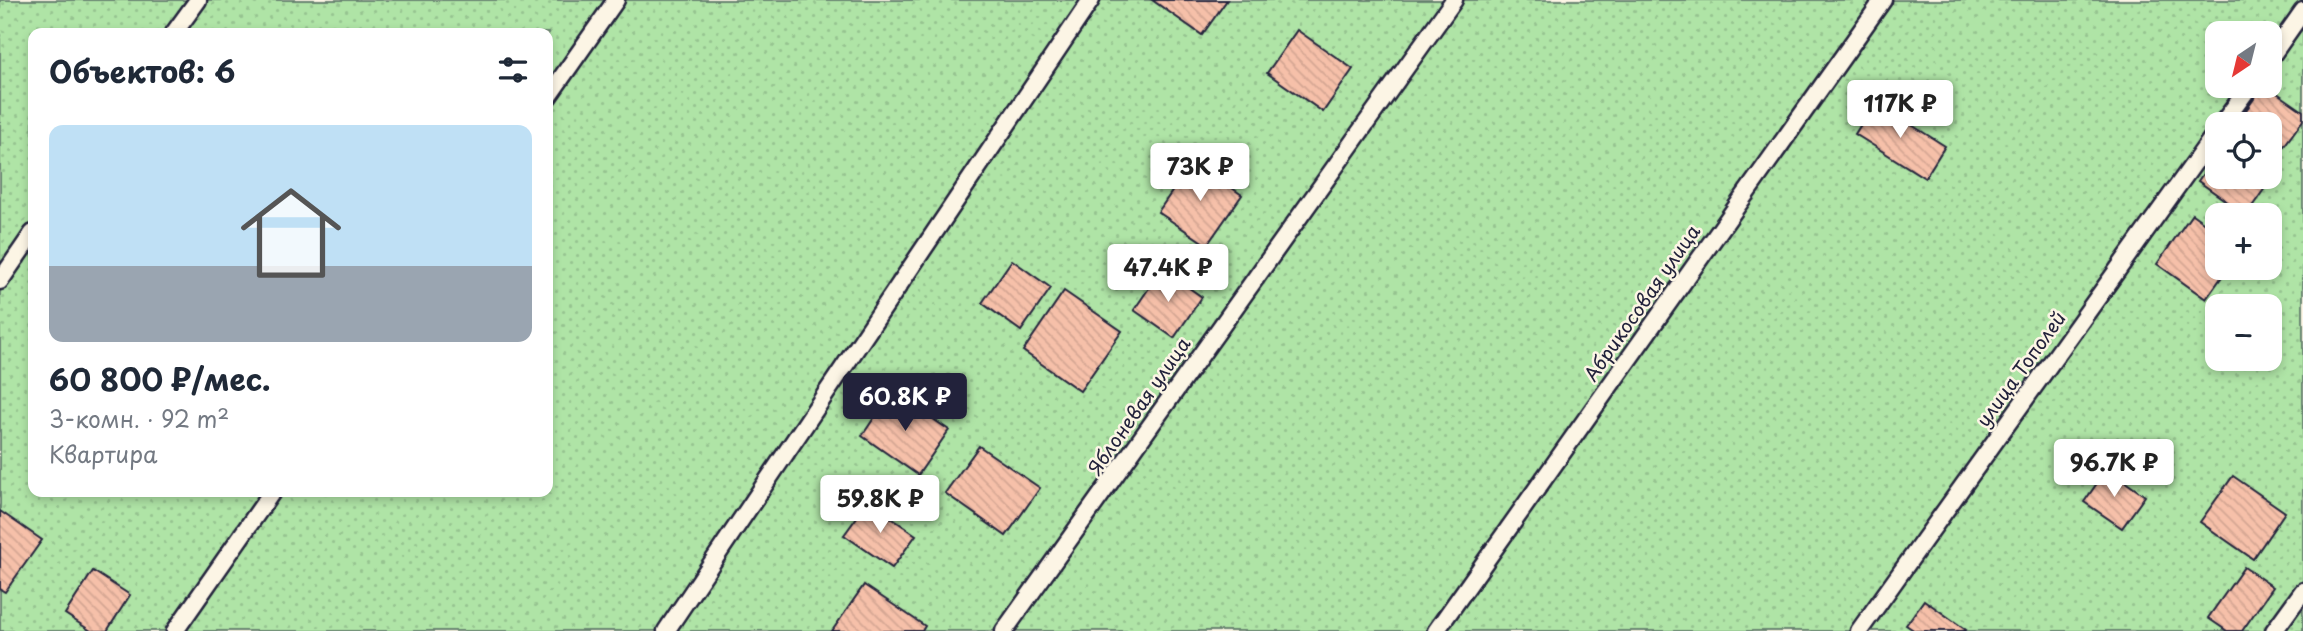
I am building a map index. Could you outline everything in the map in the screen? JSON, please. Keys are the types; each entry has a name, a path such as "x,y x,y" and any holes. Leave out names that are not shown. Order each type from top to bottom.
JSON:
{"lane":[{"path":"178,28 198,0"},
{"path":"553,90 616,0"},
{"path":"666,631 1091,0"},
{"name":"Яблоневая улица","path":"1004,631 1454,0"},
{"name":"Абрикосовая улица","path":"1436,631 1883,0"},
{"path":"2282,41 2303,11"},
{"name":"улица Тополей","path":"1859,631 2205,148"},
{"path":"0,281 28,240"},
{"path":"175,631 269,497"},
{"path":"2274,631 2303,591"}],"green space":[{"path":"0,0 2303,0 2303,631 0,631"}],"building":[{"path":"1152,0 1227,0 1202,35"},
{"path":"1297,30 1353,69 1323,112 1267,73"},
{"path":"2282,96 2303,111 2303,120 2284,146 2282,112 2245,112 2255,98"},
{"path":"1875,102 1945,146 1925,178 1855,134"},
{"path":"1193,161 1242,195 1207,245 1158,212"},
{"path":"2205,171 2205,186 2198,181"},
{"path":"2209,189 2264,189 2254,203 2229,203"},
{"path":"2192,214 2205,223 2205,280 2219,280 2210,294 2205,294 2205,298 2157,264"},
{"path":"1012,260 1051,288 1021,331 982,303"},
{"path":"1162,269 1202,297 1174,338 1134,310"},
{"path":"1064,291 1122,331 1080,391 1023,351"},
{"path":"892,391 949,430 918,475 862,436"},
{"path":"979,446 1040,488 1006,536 945,493"},
{"path":"2107,469 2145,496 2122,528 2084,502"},
{"path":"2233,476 2285,512 2253,559 2200,522"},
{"path":"868,502 916,535 892,568 844,535"},
{"path":"0,511 42,540 5,592 0,589"},
{"path":"2244,567 2273,587 2242,631 2227,631 2208,618"},
{"path":"93,571 130,595 107,631 91,631 65,614"},
{"path":"864,585 925,626 922,631 832,631"},
{"path":"1924,600 1966,630 1915,631 1906,625"}]}
